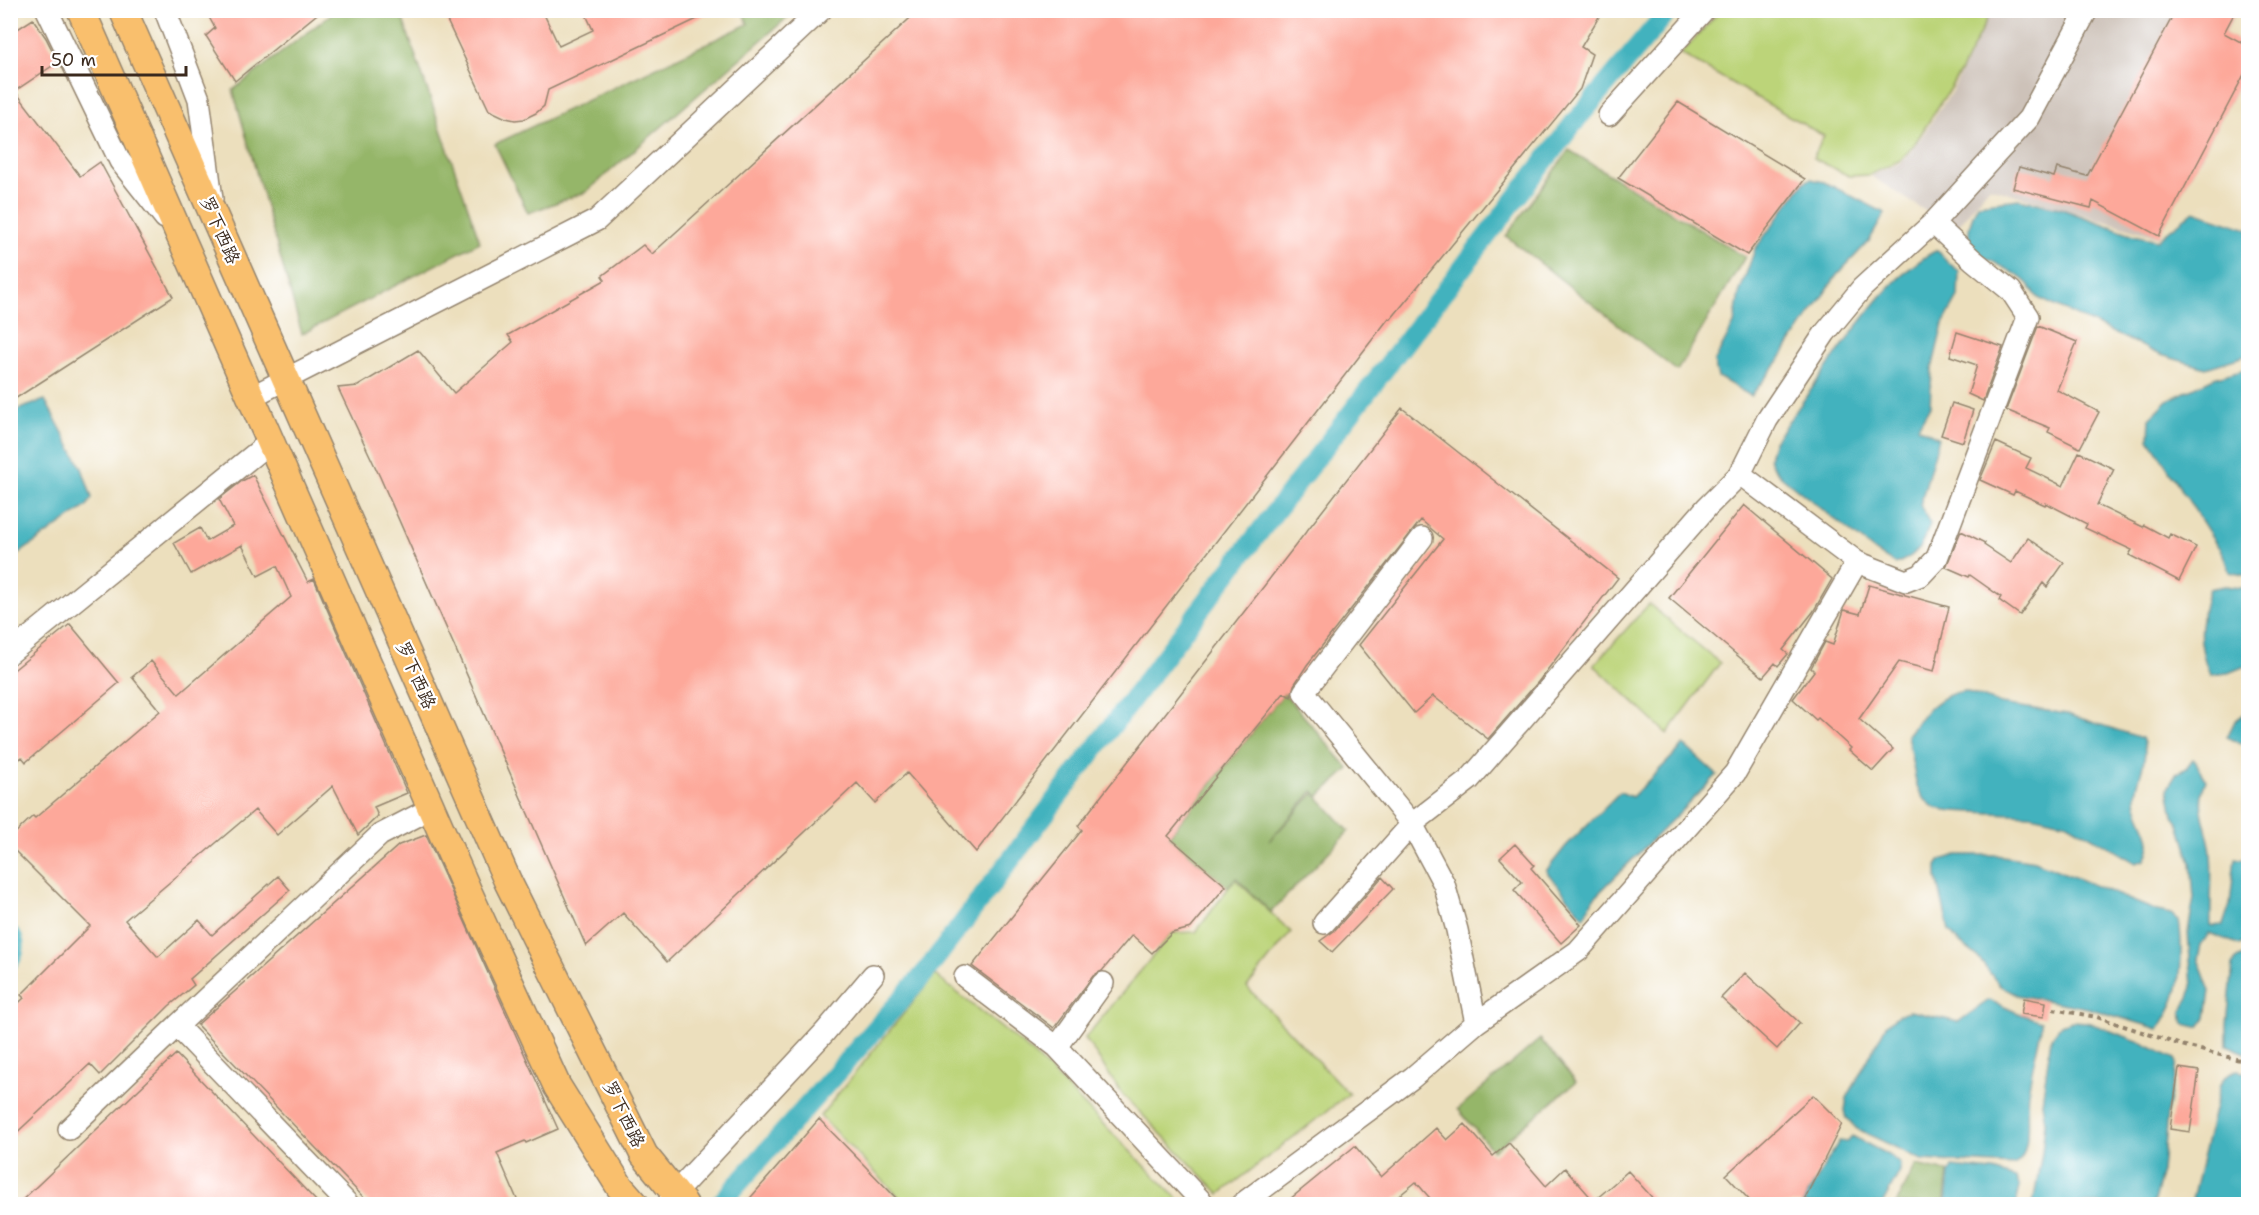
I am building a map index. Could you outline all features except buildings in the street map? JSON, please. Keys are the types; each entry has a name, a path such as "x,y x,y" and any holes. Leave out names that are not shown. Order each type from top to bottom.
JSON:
{"main road":[{"path":"81,10 432,808 557,1086 620,1187 635,1204"},
{"name":"罗下西路","path":"123,10 508,882 644,1155 675,1201"}],"street":[{"path":"47,10 120,161 182,238"},
{"path":"165,10 199,99 215,220"},
{"path":"251,397 597,220 821,10"},
{"path":"1609,115 1704,10"},
{"path":"1324,923 1412,824 1469,780 1707,507 1740,474 1767,420 1825,333 1862,288 1934,223 2029,118 2087,10"},
{"path":"1740,474 1857,562 1906,581 1921,575 1937,558 2028,317 2011,291 1973,260 1934,223"},
{"path":"10,653 271,441"},
{"path":"1422,538 1304,692 1412,824 1444,884 1457,930 1476,1023"},
{"path":"1242,1204 1412,1078 1476,1023 1578,951 1735,773 1857,562"},
{"path":"69,1129 380,835 432,808"},
{"path":"675,1201 873,975"},
{"path":"965,977 1057,1047 1204,1204"},
{"path":"1057,1047 1103,982"},
{"path":"177,1026 348,1204"}],"path":[{"path":"2053,1009 2097,1017 2181,1045 2248,1062"}],"shaded area":[{"path":"1992,11 2237,11 2225,33 2248,46 2248,68 2159,237 1989,187 1955,230 1871,176 1902,162 1916,145 1952,91"}],"green space":[{"path":"335,11 400,11 480,242 302,334 233,90"},
{"path":"742,11 795,11 586,192 528,213 495,144 748,24"},
{"path":"1720,11 1991,11 1961,71 1914,145 1901,160 1870,175 1849,176 1813,158 1824,136 1681,54"},
{"path":"1569,150 1745,257 1677,371 1506,236"},
{"path":"1649,604 1720,663 1667,734 1594,665"},
{"path":"1284,693 1349,769 1319,796 1313,791 1269,841 1314,793 1349,831 1271,912 1236,878 1227,887 1169,836"},
{"path":"1235,879 1291,932 1247,987 1349,1094 1220,1194 1122,1094 1085,1038 1172,933 1196,932"},
{"path":"935,975 1029,1050 1183,1204 906,1204 820,1116"},
{"path":"1540,1039 1576,1082 1493,1151 1458,1109"},
{"path":"1916,1165 1948,1172 1944,1204 1896,1204"}],"water":[{"path":"1811,179 1824,182 1885,213 1869,241 1837,275 1777,363 1751,396 1718,377 1714,362 1734,324 1739,294 1755,249 1804,182"},
{"path":"2019,199 2059,208 2134,235 2157,240 2194,211 2248,229 2248,284 2245,297 2248,355 2206,368 2161,355 2038,298 2027,283 2015,273 1980,254 1972,247 1969,237 1970,223 1978,204"},
{"path":"1937,250 1959,271 1958,297 1943,324 1932,369 1930,406 1918,427 1939,438 1920,505 1930,524 1918,549 1895,564 1877,553 1782,477 1771,464 1770,453 1774,441 1872,307 1909,269"},
{"path":"2248,368 2248,576 2229,572 2223,554 2149,439 2150,418 2168,400 2214,378"},
{"path":"45,400 82,468 92,498 87,506 11,559 11,412"},
{"path":"2225,586 2248,589 2248,665 2228,673 2210,675 2201,642 2201,623 2209,589"},
{"path":"1965,691 2001,704 2067,714 2142,738 2145,752 2136,797 2138,810 2150,840 2145,860 2136,863 2068,823 2031,815 1935,808 1923,798 1917,787 1907,735 1931,706 1946,696"},
{"path":"2248,711 2248,746 2245,746 2227,737 2235,721"},
{"path":"1684,745 1717,775 1594,898 1584,917 1546,871 1566,846 1620,792 1632,797"},
{"path":"2193,759 2206,780 2201,800 2211,854 2211,926 2223,925 2230,904 2235,858 2248,860 2248,939 2240,945 2209,933 2201,945 2198,959 2210,991 2206,1018 2200,1028 2184,1024 2182,1012 2192,987 2188,932 2194,898 2191,863 2179,824 2173,816 2168,788 2177,773 2186,768"},
{"path":"1957,855 1996,855 2035,861 2157,911 2171,914 2179,921 2180,928 2179,979 2173,1004 2159,1029 2088,1008 2017,995 2000,986 1976,955 1949,931 1937,878 1937,866 1941,860"},
{"path":"2248,953 2248,1054 2227,1045 2227,1024 2233,965 2237,959"},
{"path":"1989,1000 2041,1021 2027,1101 2026,1143 2020,1160 2014,1165 1922,1160 1857,1129 1847,1119 1845,1110 1847,1098 1886,1026 1894,1018 1910,1011 1958,1022"},
{"path":"2072,1021 2087,1022 2140,1042 2175,1059 2177,1063 2167,1113 2162,1171 2153,1204 2033,1204 2042,1153 2045,1122 2042,1103 2051,1038 2061,1025"},
{"path":"2237,1070 2248,1072 2248,1204 2191,1204 2220,1085 2226,1076"},
{"path":"1852,1136 1890,1156 1900,1164 1900,1171 1882,1204 1802,1204 1839,1141 1848,1142"},
{"path":"1952,1167 1993,1171 2016,1178 2020,1187 2016,1204 1946,1204 1949,1174"}],"waterway":[{"path":"721,1203 924,974 1221,582 1573,124 1669,10"},
{"path":"10,935 14,941 10,960"}]}
